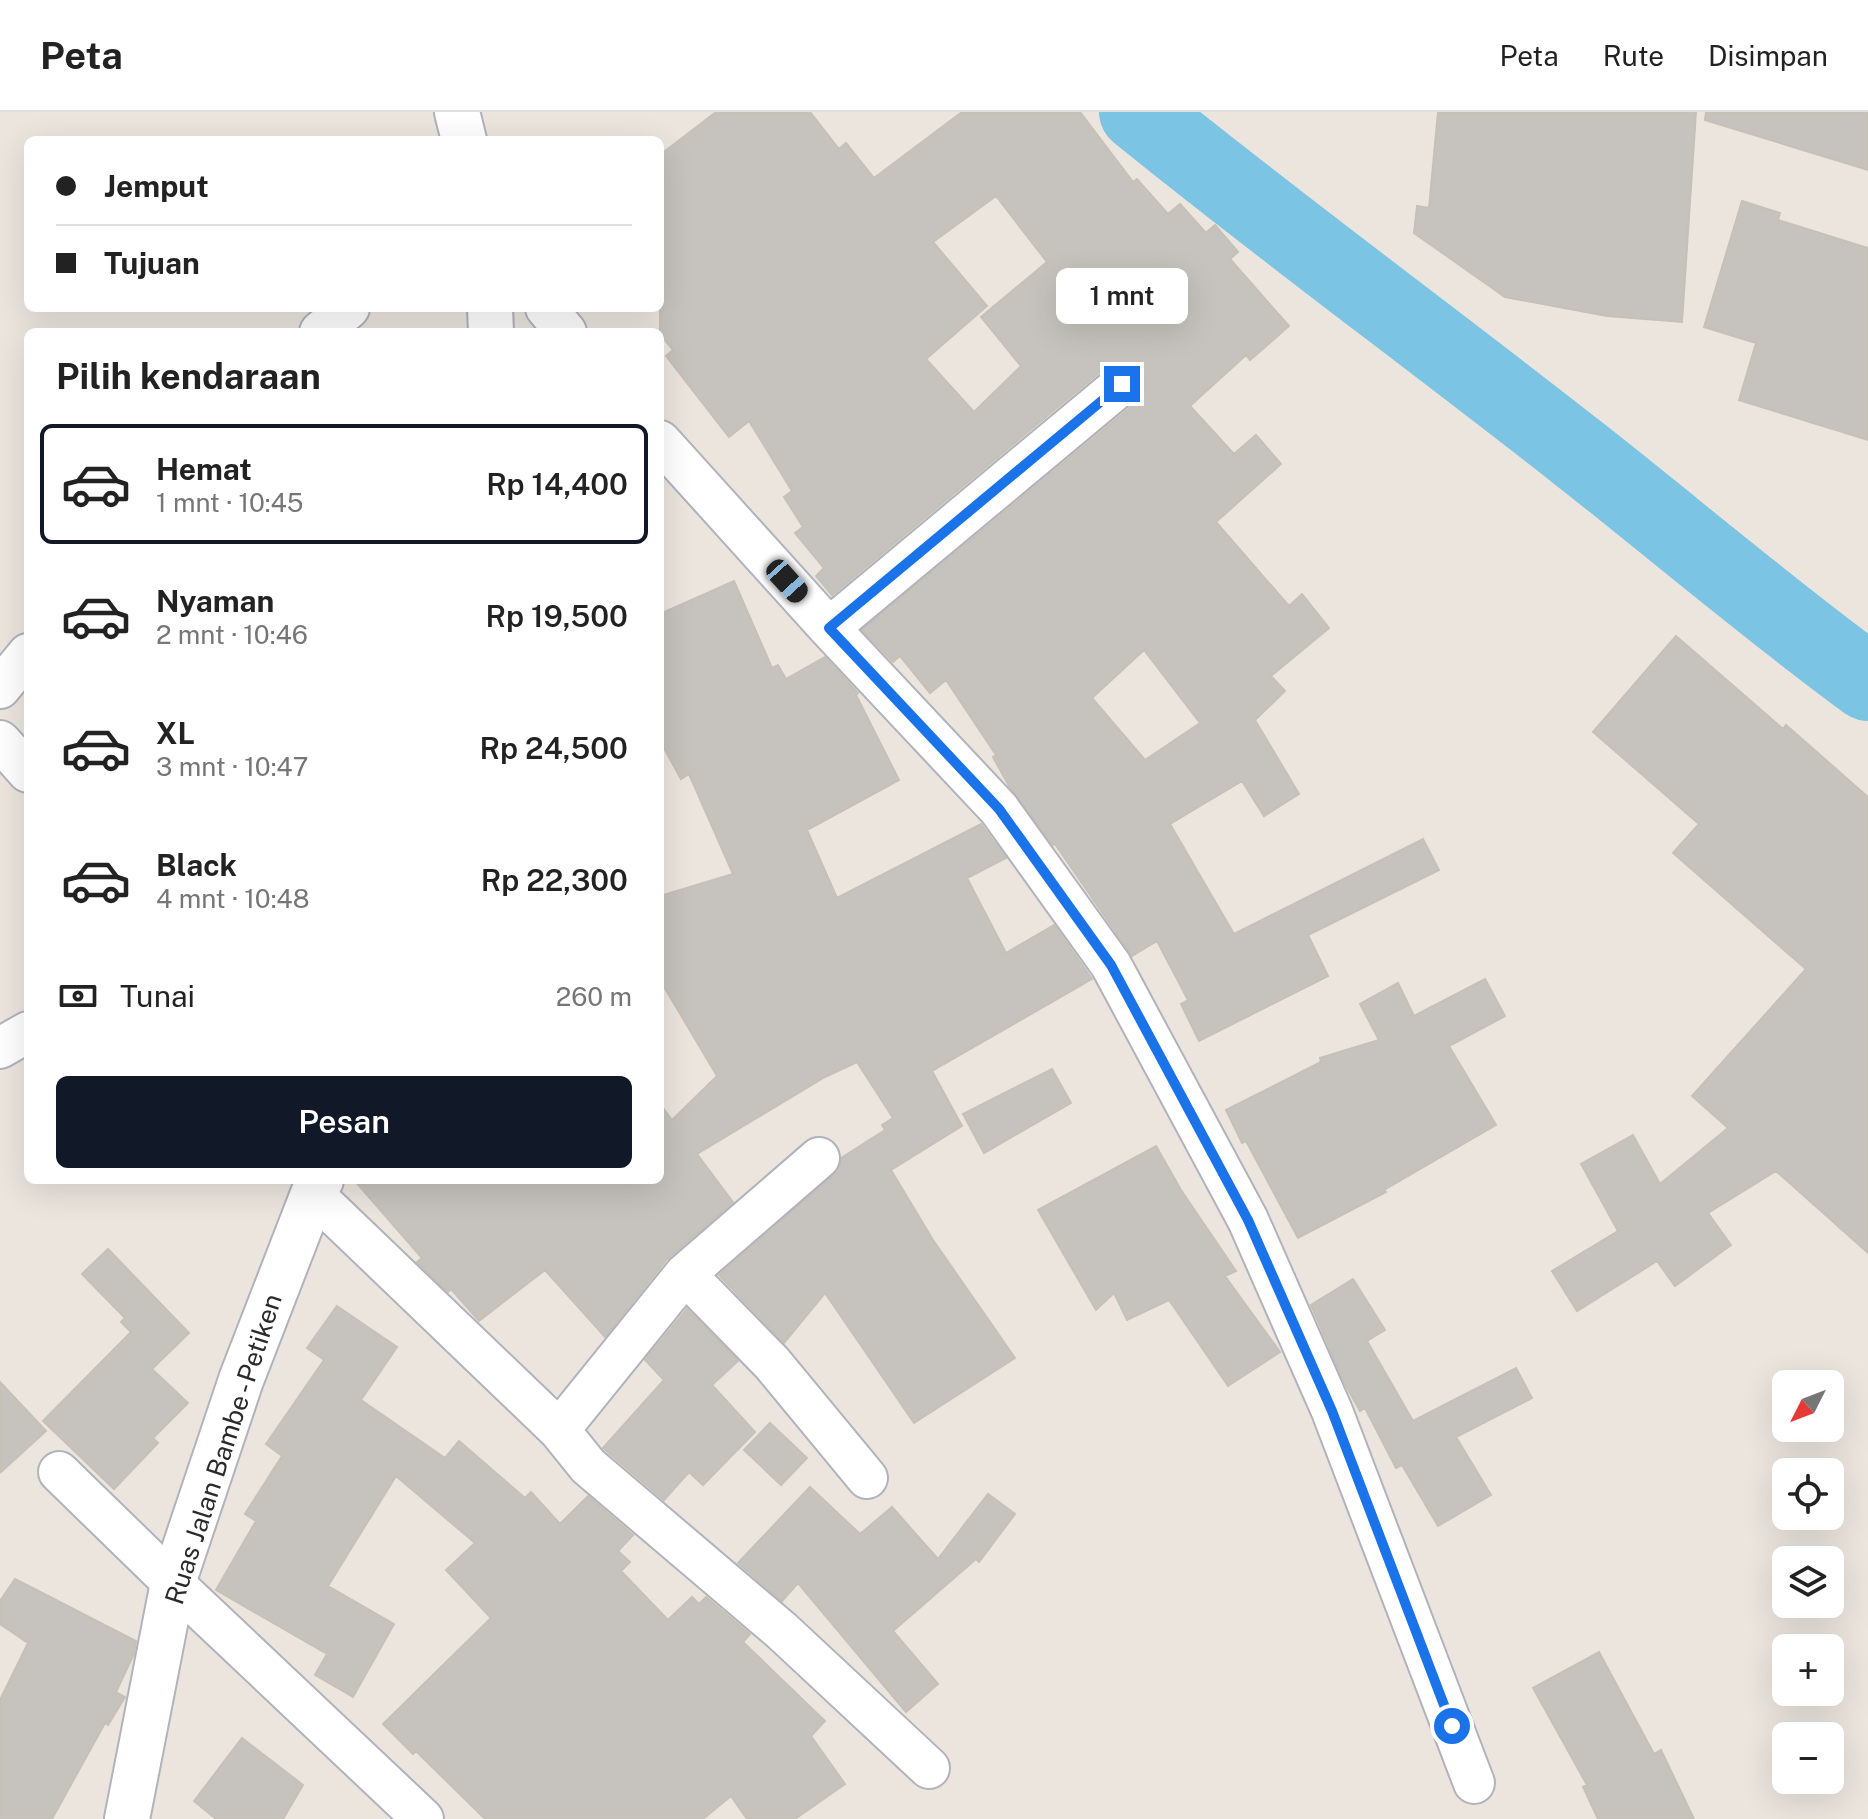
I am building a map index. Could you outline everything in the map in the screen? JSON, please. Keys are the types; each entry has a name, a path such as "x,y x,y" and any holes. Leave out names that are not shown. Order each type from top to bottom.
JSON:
{"main road":[{"path":"457,112 463,136"},
{"name":"Ruas Jalan Bambe - Petiken","path":"127,1819 173,1583 241,1380 317,1187"}],"street":[{"path":"325,328 344,312"},
{"path":"549,312 563,328"},
{"path":"829,628 1122,384"},
{"path":"664,445 999,809 1111,965 1248,1220 1332,1411 1474,1783"},
{"path":"0,688 24,659"},
{"path":"0,741 24,768"},
{"path":"0,1048 24,1034"},
{"path":"559,1430 685,1274 819,1158"},
{"path":"317,1187 559,1430 588,1466 782,1631 929,1768"},
{"path":"685,1274 772,1363 867,1478"},
{"path":"59,1472 423,1819"}],"building":[{"path":"716,112 810,112 839,149 846,143 874,178 962,112 1080,112 1133,182 1137,179 1168,214 1180,204 1206,233 1215,225 1238,252 1230,259 1289,326 1250,360 1246,355 1190,406 1234,454 1256,435 1281,464 1216,522 1289,606 1302,594 1329,628 1271,676 1285,691 1255,720 1299,794 1264,816 1242,781 1170,824 1234,934 1423,839 1439,870 1308,935 1328,976 1199,1041 1181,1004 1188,1000 1157,941 1132,956 1055,844 1009,786 993,757 996,755 946,680 930,693 900,656 893,662 862,630 1137,402 1144,391 1140,370 1129,362 1107,366 832,595 816,576 824,568 795,533 803,527 784,497 792,491 749,421 729,437 666,356 673,350 664,339 664,328 660,328 660,312 664,312 664,152","holes":["996,196 1047,262 981,317 1021,366 974,412 926,359 987,306 933,242","1144,650 1200,723 1145,760 1092,698"]},
{"path":"1438,112 1696,112 1682,322 1607,316 1505,297 1414,233 1417,206 1429,208"},
{"path":"1706,112 1868,112 1868,170 1705,120"},
{"path":"1742,201 1780,213 1778,220 1868,248 1868,440 1739,400 1756,343 1704,327"},
{"path":"734,581 772,668 778,665 786,679 825,657 858,693 856,695 899,780 807,830 837,898 981,824 1006,858 967,878 1006,953 1054,925 1092,979 932,1071 962,1126 891,1170 933,1240 1015,1358 914,1423 825,1293 784,1343 719,1275 834,1175 841,1158 885,1130 882,1125 893,1118 857,1062 825,1077 697,1154 733,1202 667,1259 605,1337 545,1270 479,1321 451,1289 448,1292 417,1262 422,1258 357,1184 664,1184 664,1109 672,1120 717,1076 664,987 664,895 733,874 689,774 681,779 664,748 664,612"},
{"path":"1676,636 1783,729 1786,725 1868,797 1868,1253 1776,1171 1708,1213 1731,1245 1675,1286 1657,1261 1577,1311 1552,1271 1618,1231 1581,1164 1633,1135 1660,1184 1728,1128 1692,1096 1806,969 1673,853 1699,824 1593,732"},
{"path":"1485,979 1505,1016 1449,1046 1496,1125 1384,1190 1386,1192 1298,1238 1226,1110 1321,1062 1320,1058 1379,1040 1360,1004 1398,983 1414,1016"},
{"path":"1052,1069 1071,1103 984,1153 963,1114"},
{"path":"1156,1146 1181,1190 1236,1271 1225,1276 1280,1352 1228,1386 1169,1300 1127,1320 1114,1293 1096,1310 1038,1210"},
{"path":"108,1249 189,1333 152,1369 188,1403 153,1438 158,1443 114,1489 43,1421 131,1332 121,1322 125,1318 82,1274"},
{"path":"1353,1279 1385,1330 1367,1341 1413,1421 1516,1368 1532,1398 1456,1437 1491,1495 1438,1526 1402,1465 1396,1468 1365,1408 1360,1411 1311,1305"},
{"path":"337,1306 397,1347 361,1400 445,1458 459,1441 525,1498 531,1492 560,1524 588,1496 633,1535 618,1551 630,1562 621,1571 668,1620 692,1597 699,1604 706,1597 750,1634 743,1642 825,1721 811,1736 845,1784 795,1819 747,1819 731,1796 703,1819 485,1819 416,1751 413,1754 383,1724 491,1618 446,1570 475,1543 396,1476 328,1586 394,1624 353,1697 315,1675 327,1654 216,1590 256,1521 245,1514 282,1456 266,1444 324,1360 307,1348"},
{"path":"687,1309 738,1361 712,1385 755,1432 703,1485 689,1472 664,1500 603,1448 664,1380 645,1360"},
{"path":"0,1382 46,1431 0,1473"},
{"path":"770,1423 807,1458 781,1485 744,1450"},
{"path":"810,1487 860,1534 892,1507 938,1559 988,1494 1015,1514 979,1562 976,1559 893,1631 938,1684 906,1712 798,1583 782,1601 738,1563"},
{"path":"15,1579 136,1641 134,1654 116,1692 125,1697 108,1725 105,1723 52,1819 0,1819 0,1700 28,1643 0,1624 0,1601"},
{"path":"1599,1652 1654,1754 1661,1750 1694,1819 1598,1819 1583,1787 1587,1785 1533,1688"},
{"path":"242,1738 303,1785 283,1819 216,1819 194,1801"}],"waterway":[{"path":"1138,112 1868,682"}],"route":[{"path":"1122,384 829,628 999,809 1111,965 1248,1220 1332,1411 1452,1726"}]}
